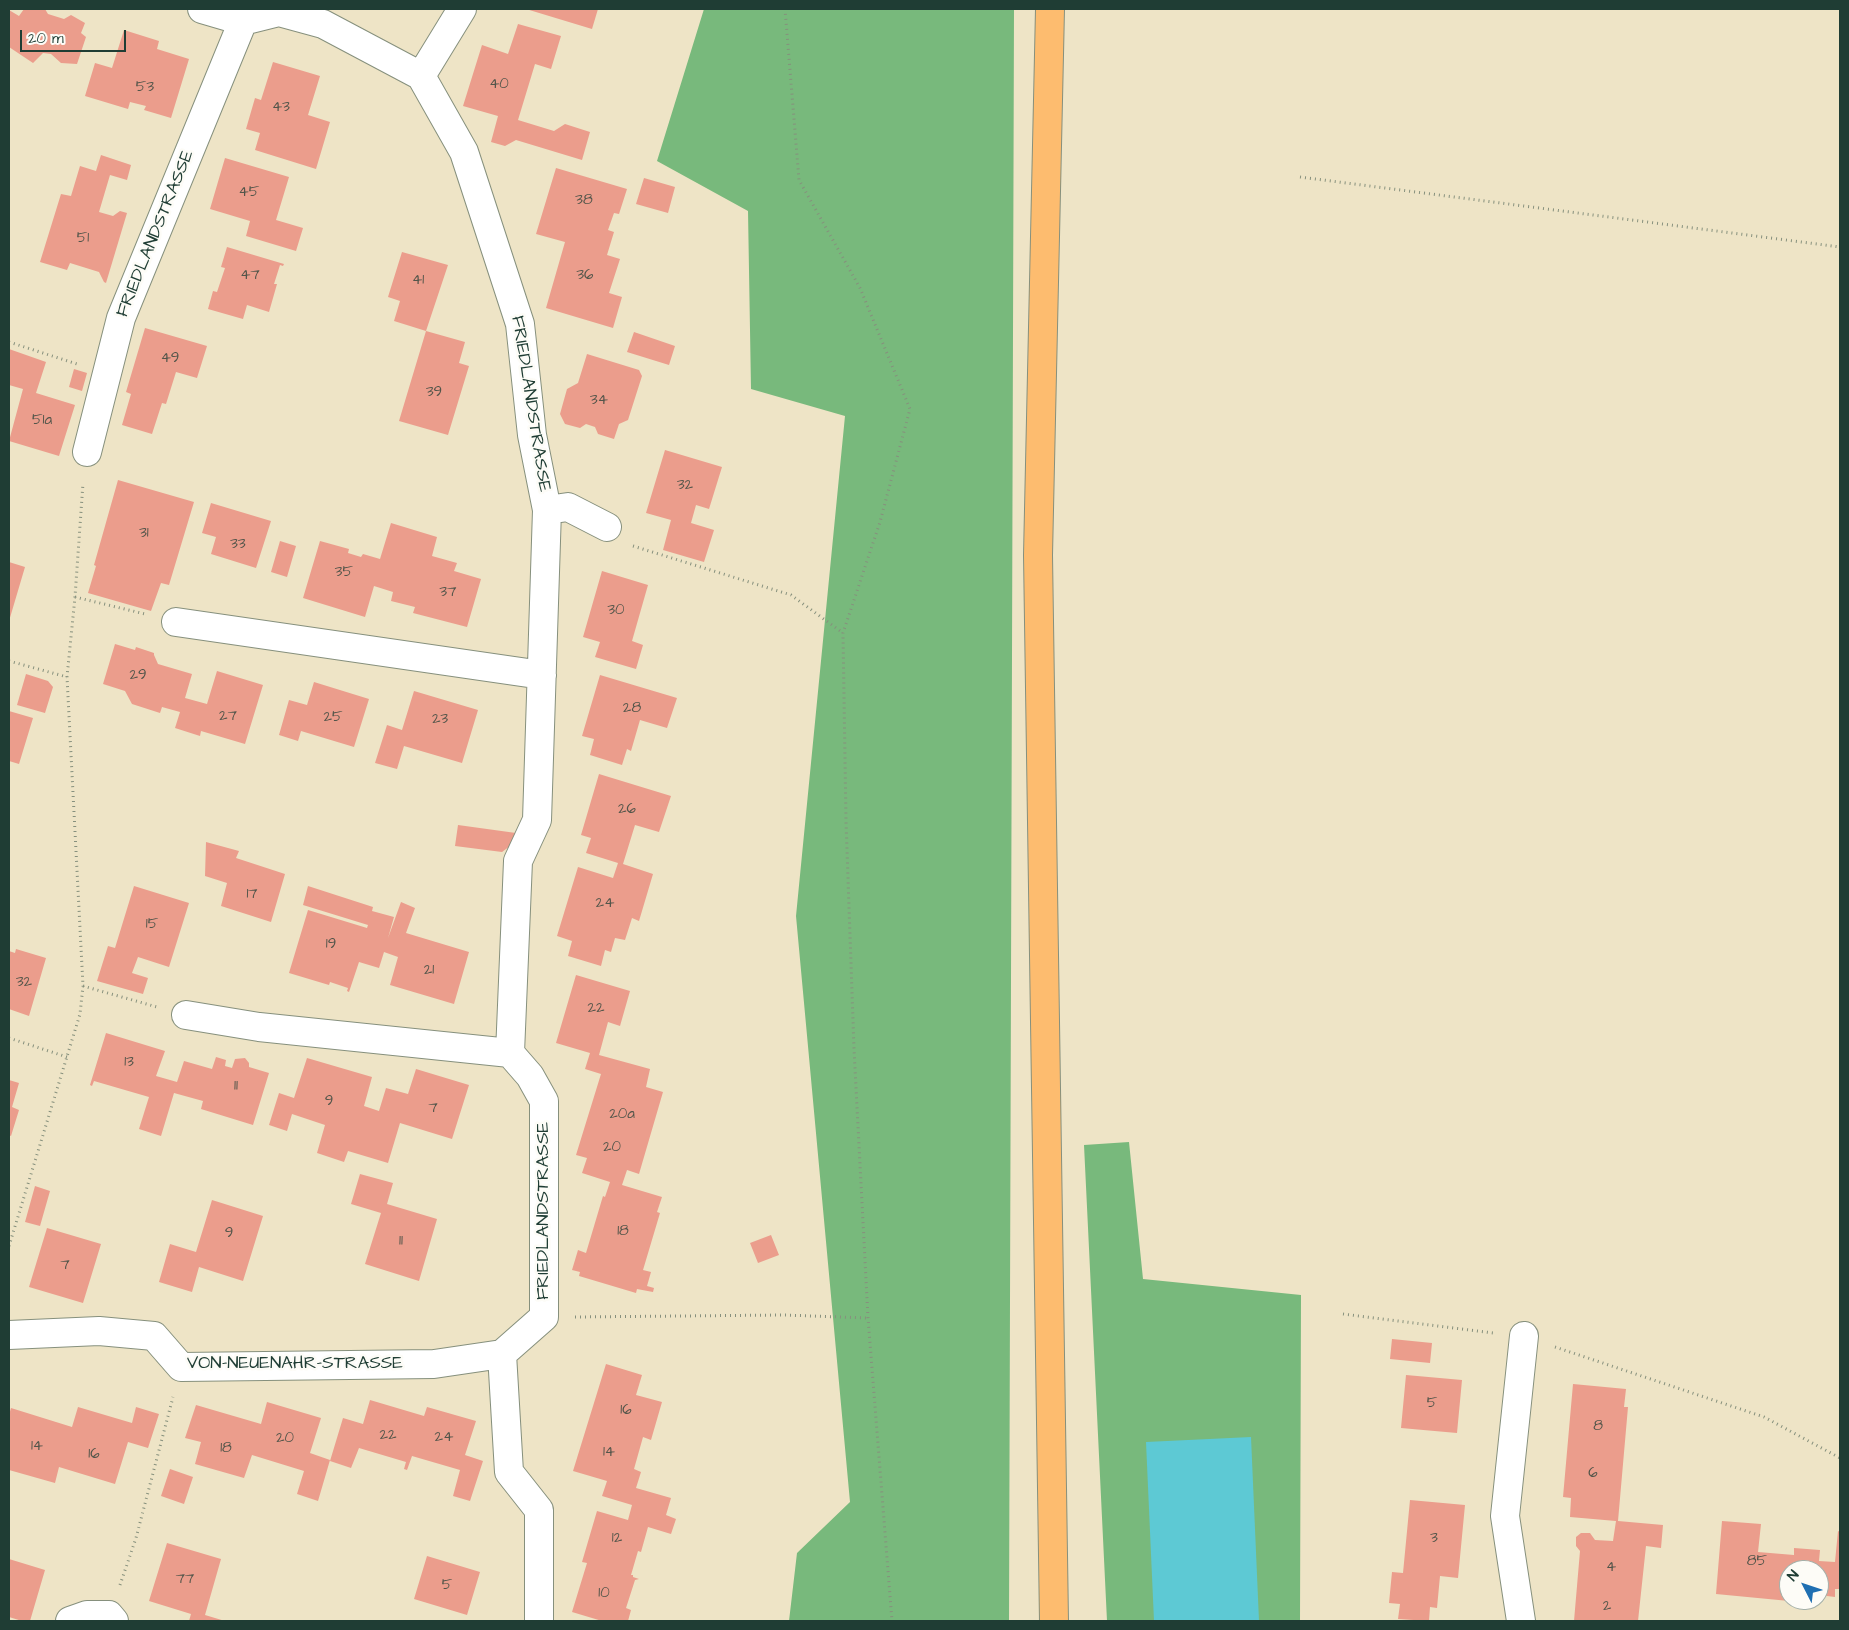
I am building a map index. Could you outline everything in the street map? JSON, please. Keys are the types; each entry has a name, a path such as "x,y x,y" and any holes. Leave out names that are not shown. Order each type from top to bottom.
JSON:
{"main road":[{"path":"1050,9 1038,555 1054,1621"}],"street":[{"path":"202,9 243,21 279,12 324,24 421,76 462,9"},
{"name":"FRIEDLANDSTRASSE","path":"87,452 97,369 121,318 243,21"},
{"name":"FRIEDLANDSTRASSE","path":"421,76 464,152 520,324 532,435 547,510 537,820 518,861 510,1053 530,1076 544,1101 544,1318 502,1354"},
{"name":"FRIEDLANDSTRASSE","path":"547,510 568,507 607,527"},
{"path":"176,622 542,675"},
{"path":"186,1015 259,1027 510,1053"},
{"name":"VON-NEUENAHR-STRASSE","path":"9,1335 99,1331 154,1336 181,1367 434,1364 502,1354"},
{"path":"1521,1621 1504,1516 1524,1336"},
{"path":"502,1354 509,1472 539,1510 539,1621"},
{"path":"70,1621 87,1615 112,1618"}],"path":[{"path":"785,9 799,180 860,288 910,409 880,522 843,633 846,821 868,1318 892,1621"},
{"path":"1300,177 1840,247"},
{"path":"9,342 97,369"},
{"path":"9,1246 80,1014 83,986 67,677 75,597 83,479 87,452"},
{"path":"607,527 637,548 791,594 843,633"},
{"path":"75,597 176,622"},
{"path":"9,661 67,677"},
{"path":"83,986 186,1015"},
{"path":"9,1038 66,1056"},
{"path":"1343,1314 1524,1336 1764,1417 1840,1458"},
{"path":"544,1318 784,1315 868,1318"},
{"path":"112,1618 136,1538 181,1367"}],"green space":[{"path":"704,9 1014,9 1009,1621 789,1621 797,1553 850,1502 796,916 845,416 751,389 748,211 657,161"},
{"path":"1129,1142 1143,1279 1301,1295 1300,1621 1107,1621 1084,1145"}],"water":[{"path":"1251,1437 1259,1621 1154,1621 1146,1442"}],"building":[{"path":"24,9 45,9 48,14 64,19 71,15 85,23 81,33 86,37 77,64 61,63 51,54 43,53 33,63 9,47 9,10 19,16"},
{"path":"526,9 598,9 592,29"},
{"path":"518,24 561,36 551,69 535,64 518,120 554,131 565,124 590,132 582,160 516,140 505,146 491,142 498,116 463,106 482,45 508,54"},
{"path":"124,30 159,41 157,49 189,59 171,118 144,110 146,106 130,102 128,109 85,96 95,63 112,68"},
{"path":"273,62 320,76 308,115 330,122 316,169 255,150 260,133 246,129 255,98 261,100"},
{"path":"101,155 131,165 127,180 110,175 99,212 113,216 120,211 127,213 106,283 99,272 70,263 67,270 40,262 61,194 71,196 80,166 96,171"},
{"path":"225,158 289,177 276,220 303,228 296,251 246,236 250,221 210,209"},
{"path":"556,168 627,189 619,214 614,213 608,230 614,232 607,255 620,259 609,293 622,297 613,328 546,308 565,242 536,234"},
{"path":"644,178 675,187 668,213 636,204"},
{"path":"227,247 284,264 283,266 280,265 274,284 277,284 269,312 247,305 243,319 208,309 213,291 217,292 225,268 221,267"},
{"path":"402,252 448,265 426,331 394,321 400,301 388,297"},
{"path":"145,328 207,346 197,378 176,372 166,404 162,403 152,434 122,425 131,394 126,392"},
{"path":"426,331 465,342 459,363 469,366 448,435 399,421"},
{"path":"634,332 675,346 669,365 627,352"},
{"path":"9,349 46,362 36,393 75,405 59,456 9,441 23,389 9,385"},
{"path":"587,354 639,370 642,376 628,420 619,424 614,439 598,434 595,427 586,424 580,428 565,424 560,414 567,389 578,383"},
{"path":"74,369 87,373 82,391 69,387"},
{"path":"665,450 722,467 709,509 696,505 691,523 714,530 704,562 663,550 671,520 646,513"},
{"path":"118,480 194,502 169,585 161,583 151,611 88,593"},
{"path":"211,503 271,521 256,568 211,554 216,537 202,533"},
{"path":"391,523 437,537 432,556 457,563 454,571 481,579 467,627 413,613 415,607 391,601 393,592 374,586 365,617 303,598 320,541 349,549 348,553 361,557 363,554 380,559"},
{"path":"280,541 296,546 287,577 271,572"},
{"path":"9,562 25,567 9,621"},
{"path":"602,571 648,585 632,641 643,645 636,669 595,657 600,642 583,637"},
{"path":"115,644 135,650 136,647 154,653 158,664 192,674 185,698 207,704 217,671 263,685 245,744 201,731 200,736 175,728 180,712 162,707 160,713 132,704 125,691 103,684"},
{"path":"26,674 48,681 53,687 45,713 17,705"},
{"path":"600,675 677,698 667,728 640,720 631,751 627,749 622,765 590,755 594,739 582,736"},
{"path":"314,682 369,699 354,747 301,731 298,741 279,735 289,700 307,705"},
{"path":"414,691 478,710 462,763 404,746 397,769 375,763 387,725 402,730"},
{"path":"9,711 33,718 19,764 9,761"},
{"path":"599,774 671,796 659,832 635,825 623,864 653,874 639,921 632,918 625,940 615,938 611,952 605,950 601,966 568,956 572,941 557,936 578,867 613,878 618,863 586,853 591,838 581,835"},
{"path":"458,825 516,833 514,843 502,852 455,846"},
{"path":"206,842 239,851 236,858 285,874 271,922 221,906 227,883 205,876"},
{"path":"134,886 189,903 169,967 138,957 132,973 148,978 143,994 97,981 108,946 115,948"},
{"path":"308,886 373,907 372,911 394,917 388,938 401,902 415,908 406,933 469,952 454,1004 390,985 398,957 384,952 379,968 359,962 349,992 347,991 348,988 330,982 329,985 289,973 308,910 367,928 368,925 303,905"},
{"path":"16,949 46,958 29,1016 9,1009 9,951 15,953"},
{"path":"576,975 630,991 620,1026 608,1022 599,1055 650,1069 646,1087 663,1092 639,1174 627,1170 622,1185 662,1197 657,1212 660,1213 643,1270 651,1272 647,1286 654,1288 653,1292 637,1289 636,1293 579,1276 580,1272 572,1270 578,1250 586,1253 603,1196 605,1197 610,1182 582,1173 587,1158 576,1155 601,1074 585,1069 590,1053 556,1043"},
{"path":"106,1033 165,1051 156,1076 177,1082 184,1061 212,1069 216,1057 226,1060 225,1066 232,1068 235,1059 245,1058 249,1063 249,1067 269,1073 253,1125 201,1109 203,1101 174,1093 161,1136 139,1129 149,1097 94,1081 92,1086 90,1085"},
{"path":"307,1058 372,1077 364,1106 379,1111 386,1088 408,1094 416,1069 469,1085 452,1139 400,1123 388,1163 348,1151 344,1162 317,1153 325,1125 292,1114 287,1131 269,1125 279,1093 294,1098"},
{"path":"9,1080 19,1083 12,1107 19,1110 11,1136 9,1135"},
{"path":"360,1174 393,1183 387,1204 437,1219 419,1281 365,1264 381,1213 351,1204"},
{"path":"35,1186 50,1191 40,1226 25,1222"},
{"path":"212,1200 263,1216 243,1281 199,1267 192,1292 159,1282 170,1244 196,1252"},
{"path":"47,1228 101,1244 83,1303 29,1287"},
{"path":"771,1235 779,1255 758,1263 750,1243"},
{"path":"1392,1339 1432,1343 1430,1363 1390,1359"},
{"path":"606,1364 642,1375 636,1395 662,1402 651,1440 643,1437 634,1469 641,1472 636,1488 671,1498 666,1515 676,1519 671,1534 648,1527 641,1552 638,1551 631,1575 639,1579 635,1580 626,1608 631,1610 628,1621 602,1621 572,1612 587,1563 582,1562 597,1511 628,1520 632,1505 602,1496 607,1481 573,1471"},
{"path":"1406,1375 1462,1380 1457,1433 1401,1428"},
{"path":"1573,1384 1626,1389 1624,1407 1628,1407 1618,1521 1663,1525 1661,1548 1646,1546 1638,1621 1574,1621 1580,1551 1576,1546 1576,1537 1581,1533 1590,1533 1595,1540 1613,1541 1616,1521 1570,1517 1571,1498 1563,1497"},
{"path":"370,1400 424,1416 427,1407 476,1421 465,1455 483,1461 470,1501 453,1496 460,1470 412,1456 407,1470 404,1469 406,1462 359,1448 351,1468 330,1461 343,1418 363,1424"},
{"path":"267,1402 321,1418 310,1453 330,1460 318,1501 297,1494 304,1471 252,1455 244,1478 195,1464 201,1442 185,1438 196,1405 261,1424"},
{"path":"78,1407 132,1423 136,1407 159,1414 148,1448 128,1442 115,1484 59,1467 55,1483 9,1470 9,1415 11,1408 72,1427"},
{"path":"170,1469 193,1477 184,1504 161,1496"},
{"path":"1410,1500 1465,1505 1458,1578 1440,1576 1437,1608 1430,1607 1429,1621 1398,1619 1400,1604 1389,1603 1392,1572 1403,1573"},
{"path":"1722,1521 1761,1524 1758,1552 1794,1555 1794,1548 1820,1550 1819,1560 1779,1560 1779,1600 1716,1594"},
{"path":"1838,1531 1840,1532 1840,1589 1835,1589 1835,1597 1829,1596 1829,1562 1835,1562"},
{"path":"167,1543 221,1559 205,1615 225,1621 189,1621 191,1614 149,1601"},
{"path":"427,1556 480,1572 467,1615 414,1599"},
{"path":"9,1559 45,1570 30,1621 9,1617"}]}
